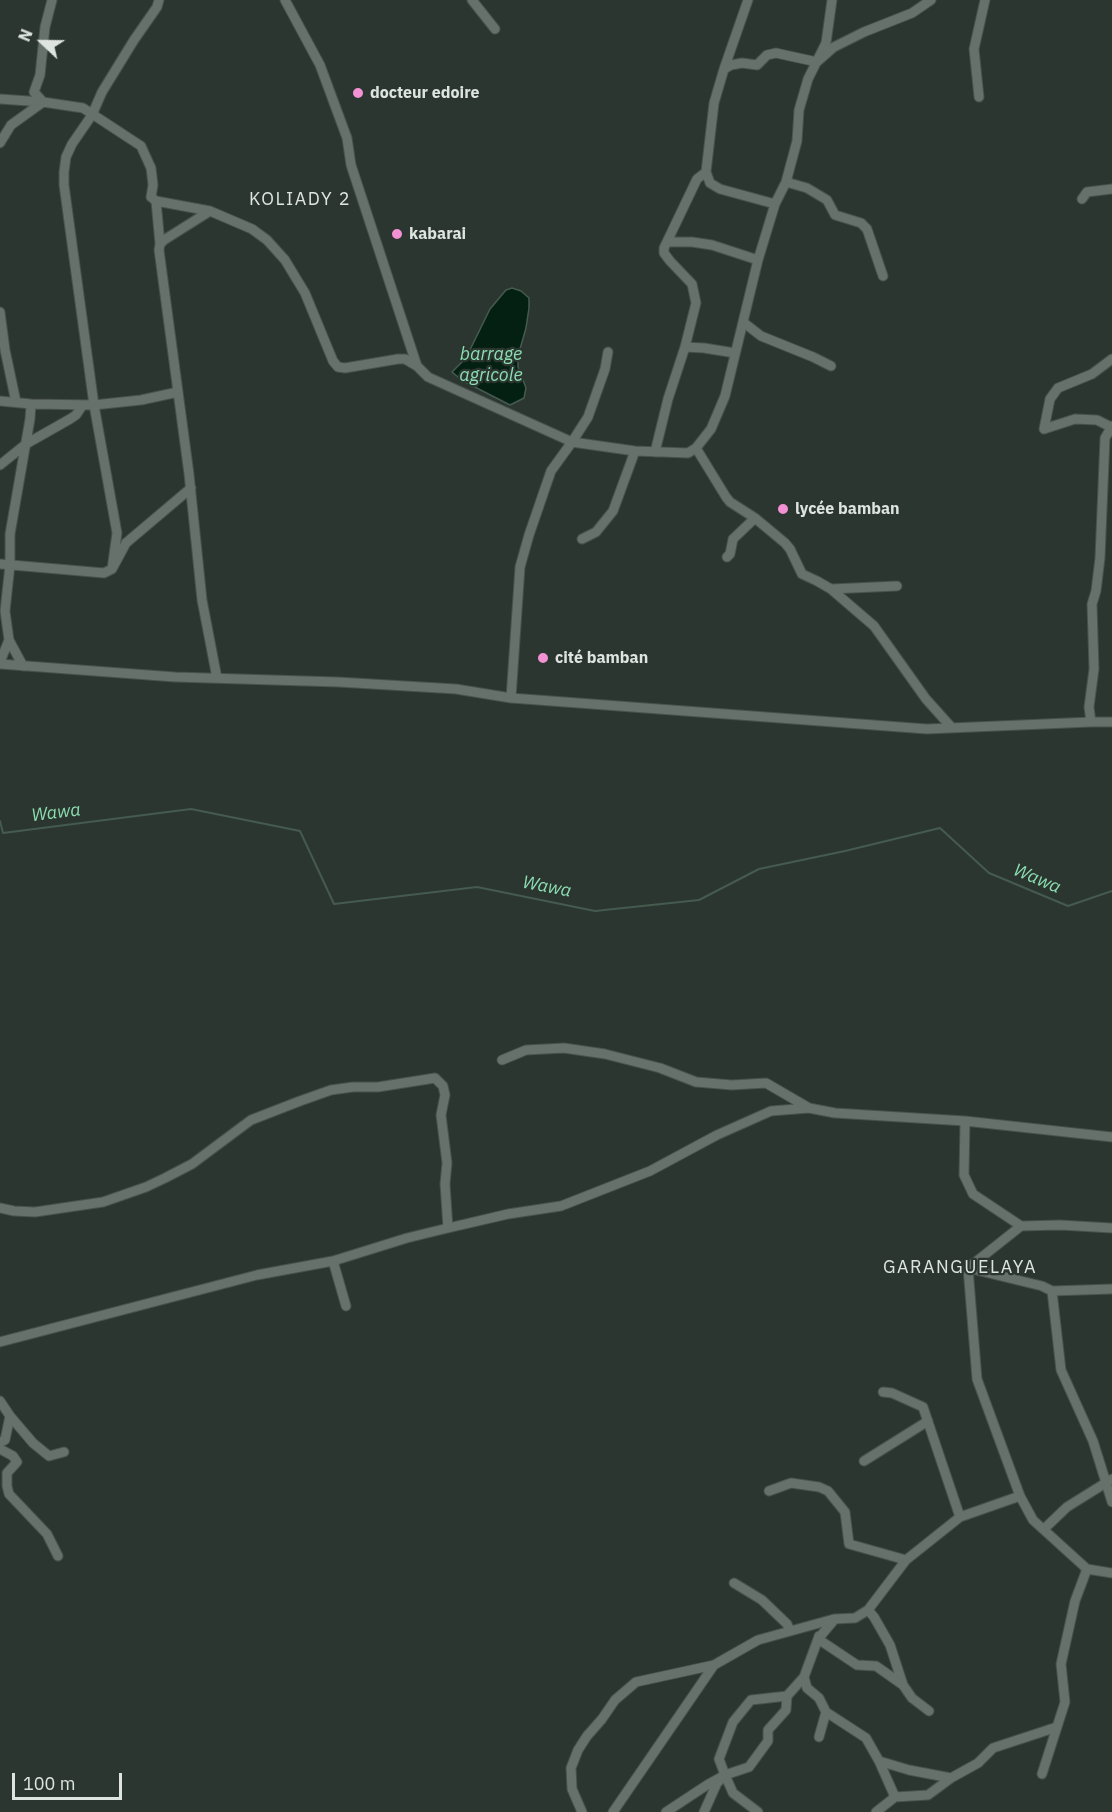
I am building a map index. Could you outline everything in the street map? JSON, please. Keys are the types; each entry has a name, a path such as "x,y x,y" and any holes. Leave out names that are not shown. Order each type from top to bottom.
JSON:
{"street":[{"path":"0,143 34,92 40,75 45,27 52,0"},
{"path":"112,569 117,533 94,405 64,172 68,152 92,115 107,83 157,7 159,0"},
{"path":"285,0 320,65 347,138 351,165 417,366"},
{"path":"472,0 495,29"},
{"path":"748,0 714,103 706,172 710,183 720,189 775,204"},
{"path":"830,45 832,0"},
{"path":"0,99 84,108 141,146 151,168 153,185 151,197 156,201 210,211 252,229 277,249 304,293 333,361 338,367 345,368 405,359 417,366 428,377 572,442 635,451 688,453 696,448 711,429 725,396 758,260 775,204 786,182 797,141 799,110 808,79 817,62 830,45 912,12 931,0"},
{"path":"978,97 974,49 985,0"},
{"path":"724,69 731,64 757,65 767,55 776,53 817,62"},
{"path":"34,92 43,102"},
{"path":"12,125 43,102"},
{"path":"655,452 696,303 692,284 664,253 664,248 697,179 706,172"},
{"path":"786,182 807,188 827,200 835,215 861,223 867,229 883,276"},
{"path":"1082,199 1087,192 1112,189"},
{"path":"156,201 159,250 191,488 202,600 218,678"},
{"path":"160,244 210,211"},
{"path":"667,242 712,245 758,260"},
{"path":"0,312 16,402"},
{"path":"743,322 761,336 831,366"},
{"path":"685,347 735,353"},
{"path":"512,698 520,567 551,471 588,417 605,369 608,352"},
{"path":"1091,722 1089,707 1094,669 1092,604 1100,558 1105,438 1111,426 1097,420 1075,419 1044,429 1050,399 1058,388 1092,374 1112,359"},
{"path":"0,401 82,406 141,400 178,392"},
{"path":"23,666 9,640 5,611 5,565 31,404"},
{"path":"0,465 26,444 76,415 82,406"},
{"path":"696,448 726,497 785,543 802,574 831,589 874,626 926,699 952,728"},
{"path":"582,539 596,532 613,511 635,451"},
{"path":"5,565 104,573 112,569 126,543 191,488"},
{"path":"727,557 734,539 755,518"},
{"path":"831,589 897,586"},
{"path":"9,640 0,663 23,666 175,677 448,688 512,698 927,729 1112,722"},
{"path":"502,1060 526,1050 564,1048 605,1054 660,1068 696,1082 732,1086 766,1083 809,1108"},
{"path":"0,1208 35,1212 103,1202 165,1178 192,1164 251,1120 300,1101 331,1090 378,1087 435,1078 443,1086 445,1095 441,1115 447,1163 445,1184 448,1228"},
{"path":"0,1342 257,1275 333,1261 448,1228 508,1214 561,1206 650,1171 771,1111 809,1108 835,1113 965,1121 1112,1137"},
{"path":"965,1121 964,1175 973,1194 1021,1226 1112,1228"},
{"path":"968,1268 1021,1226"},
{"path":"333,1261 346,1306"},
{"path":"968,1268 1042,1286 1052,1291 1112,1289"},
{"path":"968,1268 977,1379 1020,1496 1033,1520 1087,1569 1112,1573"},
{"path":"1052,1291 1061,1370 1109,1481 1112,1502"},
{"path":"883,1392 892,1392 923,1407 960,1517"},
{"path":"0,1401 33,1443 49,1456 64,1452"},
{"path":"0,1442 5,1440 10,1416"},
{"path":"864,1461 928,1421"},
{"path":"0,1449 13,1456 17,1462 8,1473 9,1494"},
{"path":"1044,1529 1067,1507 1109,1481"},
{"path":"769,1491 791,1483 819,1487 828,1491 845,1512 849,1544 906,1560"},
{"path":"0,1485 47,1534 58,1556"},
{"path":"582,1812 572,1789 571,1768 578,1750 586,1736 615,1700 636,1682 714,1665 758,1640 834,1619 855,1618 868,1610 906,1560 960,1517 1020,1496"},
{"path":"1042,1774 1065,1702 1061,1664 1075,1601 1087,1569"},
{"path":"734,1584 762,1600 787,1624 790,1631"},
{"path":"868,1610 890,1645 903,1685 912,1698 929,1711"},
{"path":"818,1639 834,1619"},
{"path":"666,1812 725,1775 749,1767 768,1741 768,1730 786,1710 787,1696 804,1677 818,1639 820,1623"},
{"path":"818,1639 857,1665 876,1666 903,1685"},
{"path":"613,1812 714,1665"},
{"path":"804,1677 807,1688 819,1698 826,1713 866,1738 895,1797"},
{"path":"758,1812 734,1793 719,1759 733,1722 751,1700 787,1696"},
{"path":"819,1737 826,1713"},
{"path":"876,1812 895,1797 928,1795 951,1778 978,1763 993,1748 1057,1726"},
{"path":"879,1761 909,1770 951,1778"},
{"path":"704,1812 717,1784 725,1775"}],"water":[{"name":"barrage agricole","path":"512,288 521,291 529,298 529,308 518,356 518,367 526,388 524,398 510,405 463,381 452,372 466,358 490,309 506,290"}],"waterway":[{"name":"Wawa","path":"0,821 3,833 191,809 300,831 334,904 477,887 595,911 699,900 759,869 940,828 989,873 1068,906 1112,891"}],"place":[{"name":"docteur edoire","path":"358,93"},
{"name":"kabarai","path":"397,234"},
{"name":"lycée bamban","path":"783,509"},
{"name":"cité bamban","path":"543,658"}],"district":[{"name":"KOLIADY 2","path":"300,200"},
{"name":"GARANGUELAYA","path":"960,1268"}]}
